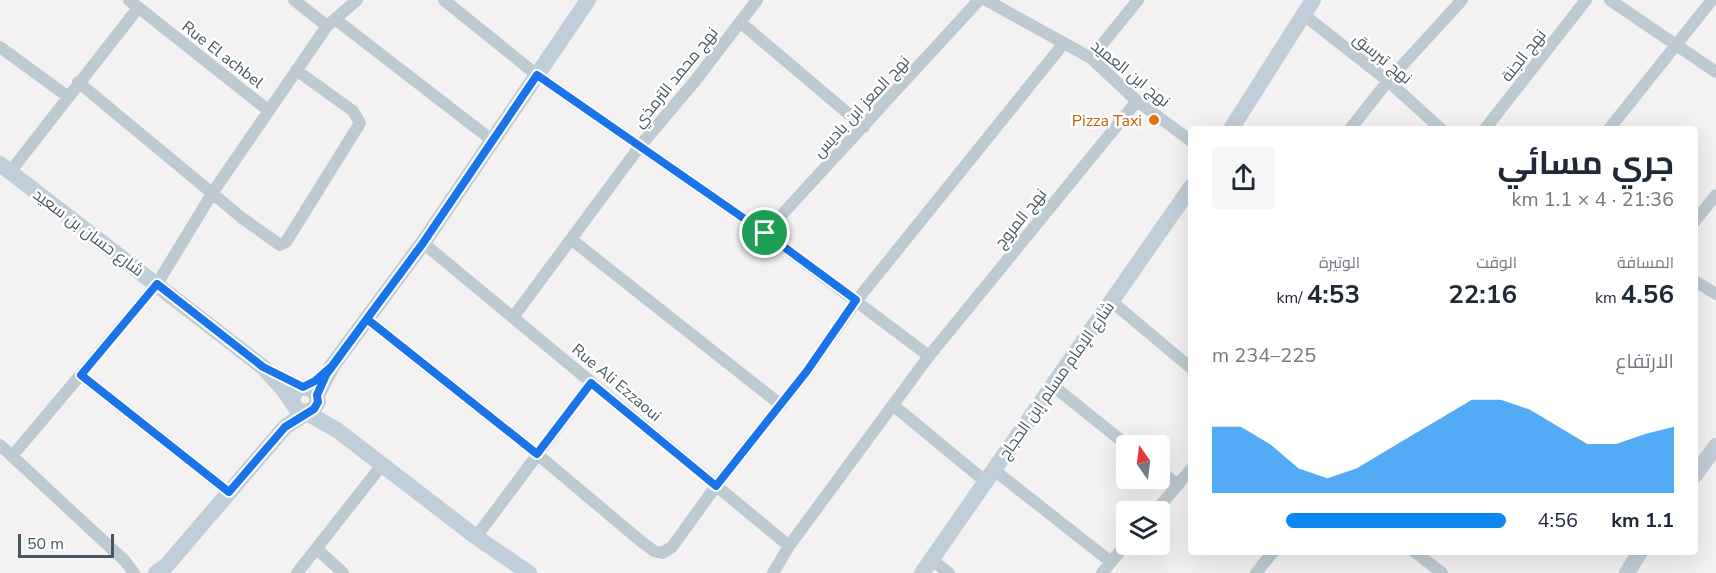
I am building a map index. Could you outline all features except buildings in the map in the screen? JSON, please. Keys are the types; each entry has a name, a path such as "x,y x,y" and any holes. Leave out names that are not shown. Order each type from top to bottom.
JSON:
{"street":[{"path":"294,0 331,23 493,141"},
{"path":"13,455 157,284 213,192 296,70 331,23 357,0"},
{"path":"444,0 537,75 765,233 929,356"},
{"path":"299,408 314,409 311,391 423,243 588,0"},
{"name":"نهج محمد الترمذي","path":"514,316 573,240 640,146 695,81 757,0"},
{"name":"نهج المعز ابن باديس","path":"765,233 979,0"},
{"name":"نهج ابن العميد","path":"986,0 1091,58 1137,101 1188,139"},
{"path":"1091,58 1138,0"},
{"path":"1233,126 1313,0"},
{"path":"1352,126 1388,81 1462,0"},
{"name":"نهج الجنة","path":"1493,126 1586,0"},
{"path":"1610,0 1716,72"},
{"path":"1611,126 1713,0"},
{"path":"5,168 78,82 133,4"},
{"name":"Rue El achbel","path":"133,4 269,111"},
{"name":"نهج تبرسق","path":"1304,15 1388,81 1438,126"},
{"path":"740,22 864,127"},
{"path":"367,319 659,553 672,547 716,486 781,405 856,300 1064,43"},
{"path":"0,47 67,96"},
{"path":"78,82 264,236 279,244 286,242 360,123 353,111 296,70"},
{"name":"نهج المروج","path":"773,573 789,546 929,356 1137,101"},
{"name":"شارع حسان بن سعيد","path":"5,168 263,367 299,408 337,430 476,537 529,573"},
{"name":"شارع اﻹمام مسلم إبن الحجاج","path":"927,566 1188,191"},
{"path":"1698,217 1716,195"},
{"path":"573,240 781,405"},
{"name":"Rue Ali Ezzaoui","path":"423,243 789,546"},
{"path":"1698,283 1716,294"},
{"path":"1111,302 1188,366"},
{"name":"شارع حسان بن سعيد","path":"263,367 311,391 337,430"},
{"path":"81,375 229,492"},
{"path":"476,537 591,383"},
{"path":"1052,385 1116,436"},
{"path":"156,573 167,565 285,427 299,408 296,390 311,391"},
{"path":"894,406 1111,562"},
{"path":"0,445 125,561 134,573"},
{"path":"1698,471 1716,447"},
{"path":"297,573 382,465"},
{"path":"1164,501 1188,473"},
{"path":"1170,479 1178,485"},
{"path":"317,549 343,573"},
{"path":"1102,573 1117,555"},
{"path":"1261,571 1271,555"},
{"path":"1421,555 1442,573"},
{"path":"1627,573 1638,555"},
{"path":"927,566 949,573"}],"place":[{"name":"Pizza Taxi","path":"1154,120"}],"route":[{"path":"537,75 765,233 856,300 807,371 716,486 591,383 537,454 367,319 326,375 317,395 317,406 285,427 229,492 81,375 157,284 263,367 303,387 315,381 332,366 423,243 537,75"}]}
